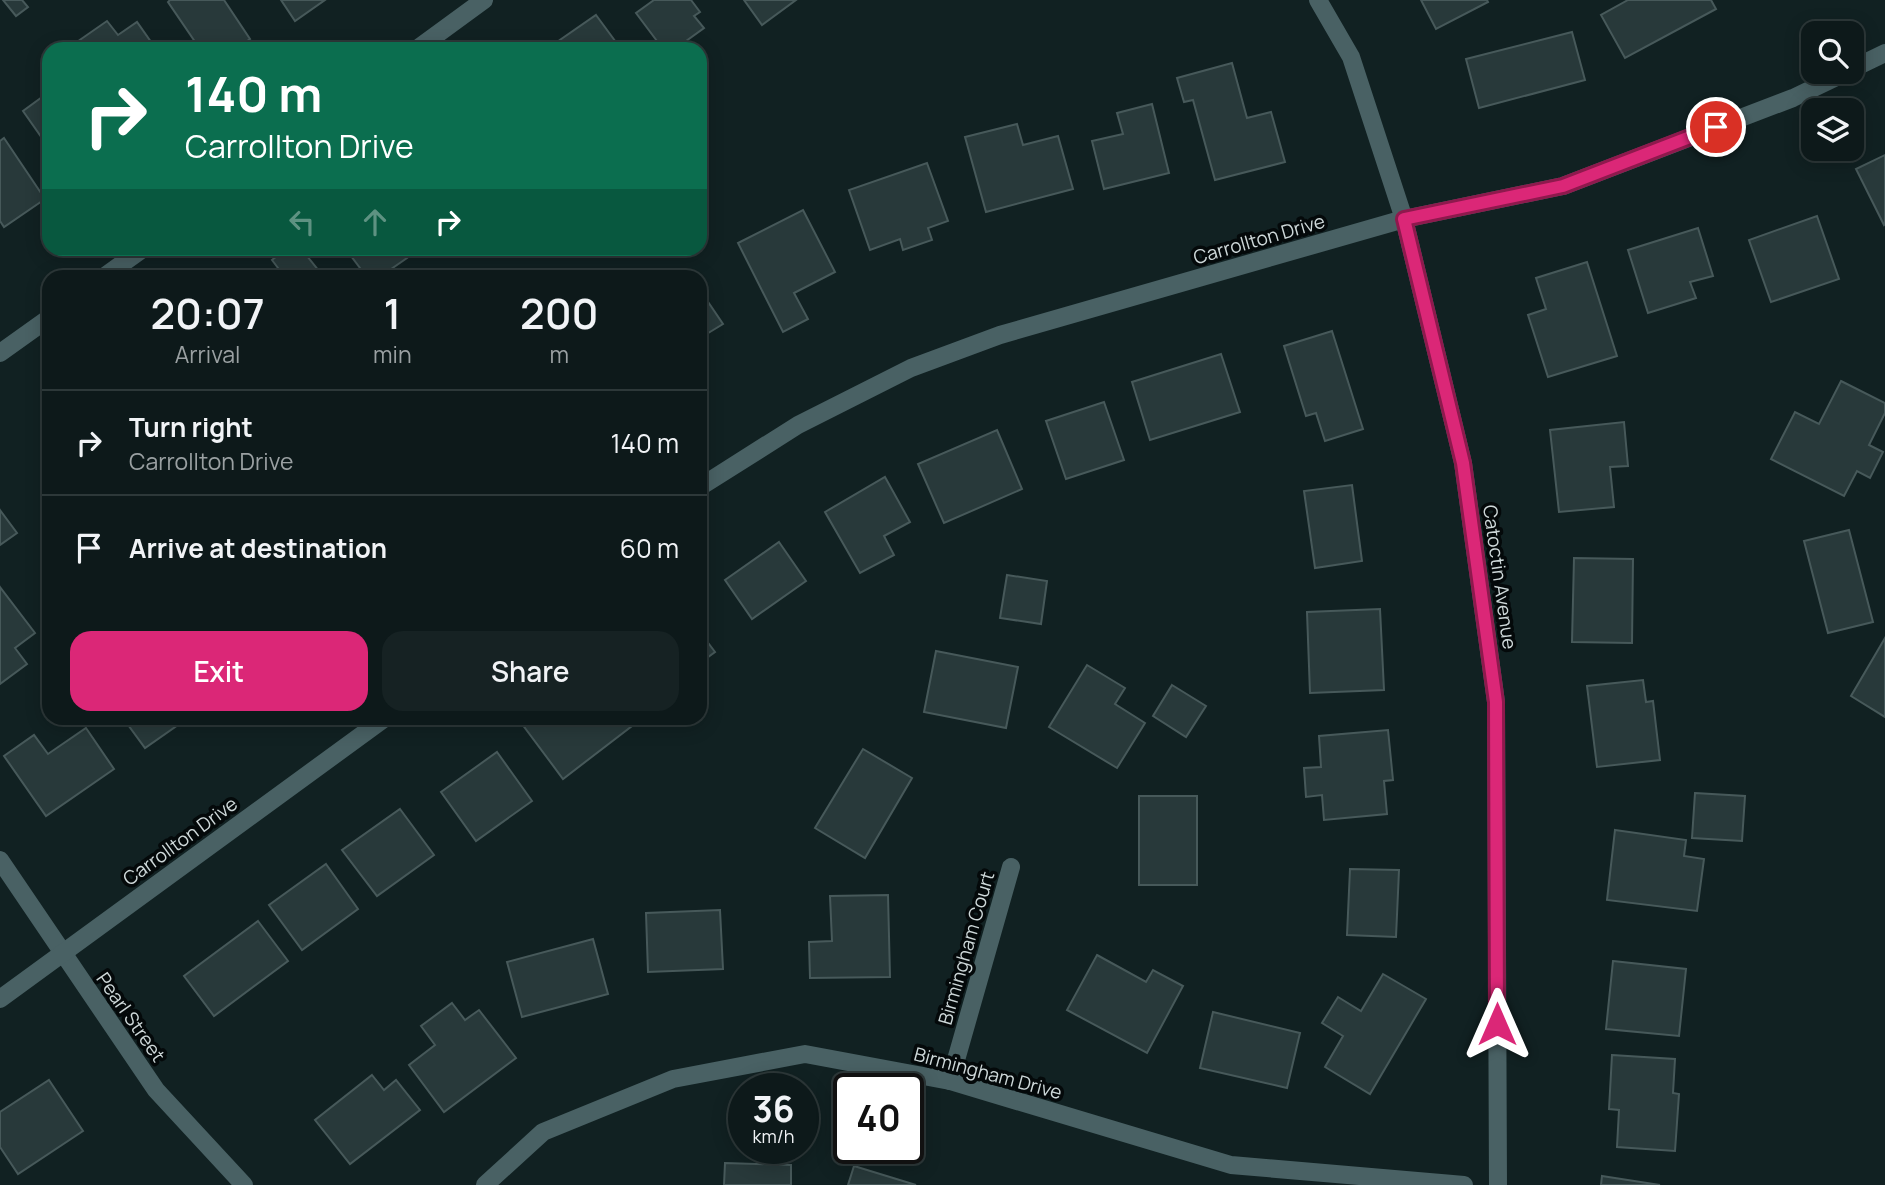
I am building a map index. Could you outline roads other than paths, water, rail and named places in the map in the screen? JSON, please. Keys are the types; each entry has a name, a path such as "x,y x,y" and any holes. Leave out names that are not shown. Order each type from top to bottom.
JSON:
{"street":[{"path":"427,42 484,0"},
{"name":"Catoctin Avenue","path":"1318,0 1351,57 1404,219 1463,463 1496,702 1498,1185"},
{"path":"1864,63 1885,53"},
{"name":"Carrollton Drive","path":"707,482 798,425 923,363 1000,335 1404,219 1563,186 1793,98 1822,84"},
{"path":"113,270 133,256"},
{"path":"0,353 42,323"},
{"name":"Carrollton Drive","path":"0,999 375,725"},
{"name":"Pearl Street","path":"0,860 156,1090 244,1185"},
{"name":"Birmingham Court","path":"950,1081 1011,867"},
{"name":"Birmingham Drive","path":"485,1185 543,1132 673,1079 806,1054 950,1081 1231,1164 1464,1185"}]}
